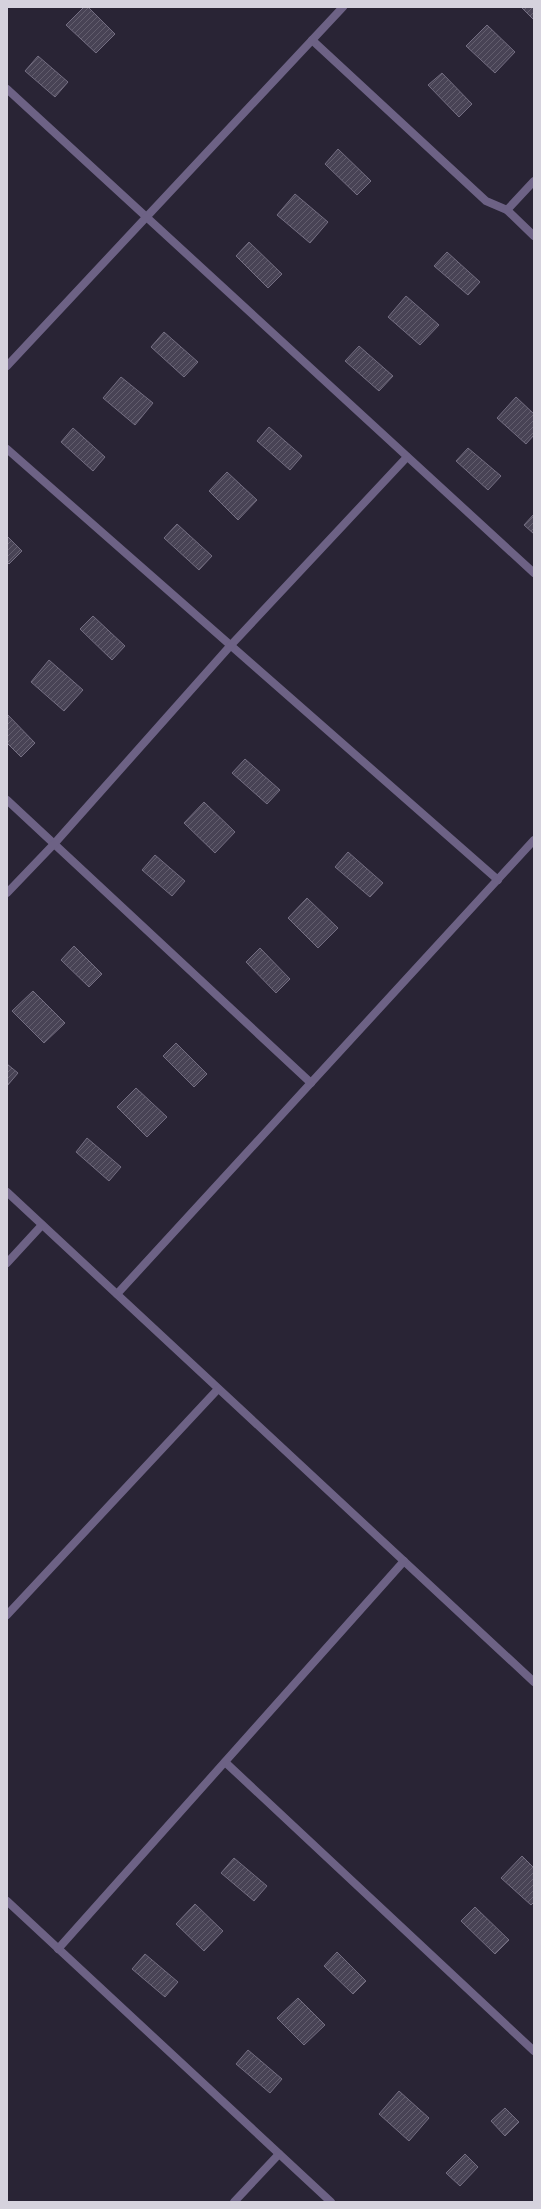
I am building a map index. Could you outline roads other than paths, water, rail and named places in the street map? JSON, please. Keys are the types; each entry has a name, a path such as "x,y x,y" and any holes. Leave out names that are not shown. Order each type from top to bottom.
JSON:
{"street":[{"path":"7,366 343,7"},
{"path":"312,40 486,201 507,210 534,236"},
{"path":"7,88 534,573"},
{"path":"507,210 534,182"},
{"path":"7,449 498,880"},
{"path":"7,893 54,844 231,645 407,457"},
{"path":"7,800 311,1083"},
{"path":"117,1294 534,840"},
{"path":"7,1192 534,1682"},
{"path":"7,1263 42,1225"},
{"path":"7,1615 218,1389"},
{"path":"58,1948 404,1561"},
{"path":"225,1762 534,2051"},
{"path":"7,1901 331,2202"},
{"path":"234,2202 279,2154"}]}
